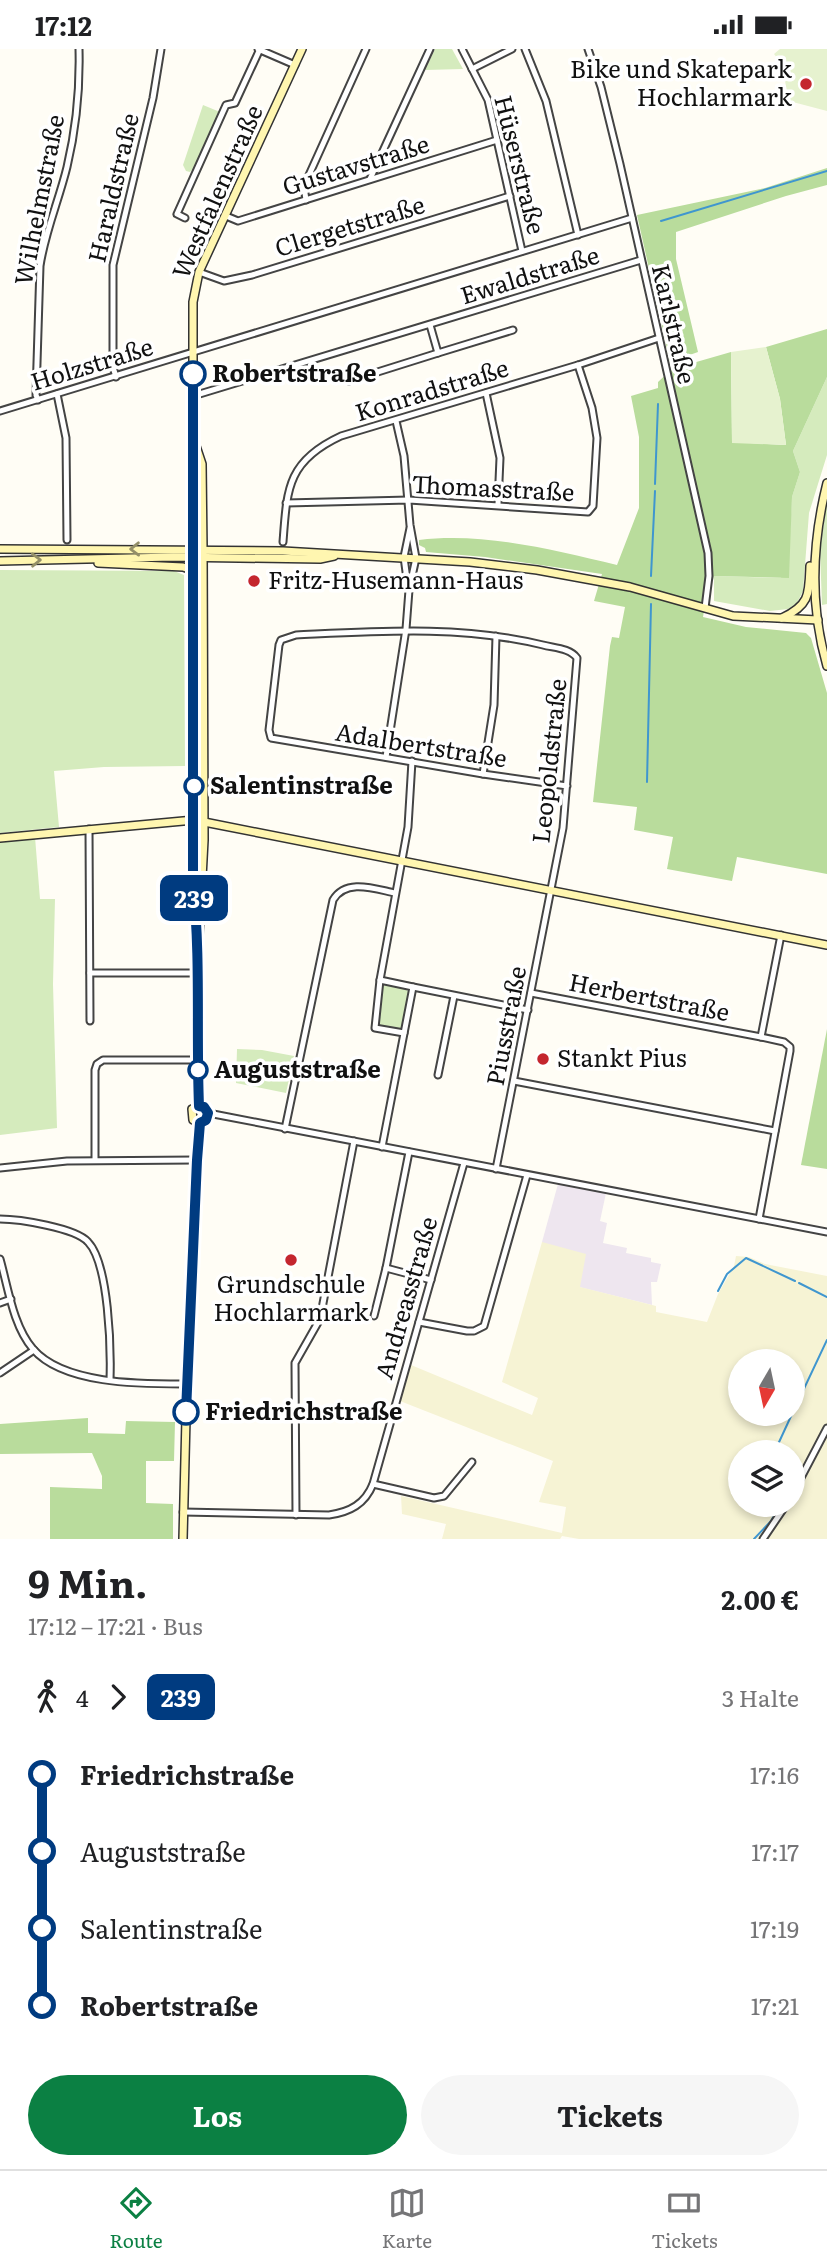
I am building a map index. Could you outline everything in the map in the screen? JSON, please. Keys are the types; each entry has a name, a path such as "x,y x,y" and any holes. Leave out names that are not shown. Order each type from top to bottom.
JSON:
{"main road":[{"name":"Westfalenstraße","path":"198,929 193,885 193,302 200,272 302,49"},
{"name":"Westfalenstraße","path":"183,1539 187,1384 200,1123 193,1120 191,1115 192,1109 199,1106 197,973 204,822 202,464 193,439"},
{"path":"827,484 822,503 815,564 818,620 827,666"},
{"path":"779,619 796,611 808,595 815,514 822,503"},
{"path":"0,549 338,554 416,558 537,569 646,590 733,616 818,620"},
{"path":"0,561 192,553"},
{"path":"73,560 183,567 192,570"},
{"path":"0,838 194,820 827,944"},
{"path":"199,1106 204,1107 208,1113 206,1120 200,1123"}],"street":[{"name":"Wilhelmstraße","path":"38,400 40,266 67,166 77,101 79,49"},
{"name":"Haraldstraße","path":"116,377 113,265 153,98 161,49"},
{"path":"185,218 177,214 193,176 226,105 235,103 259,49 295,65"},
{"path":"306,200 304,186 366,49"},
{"path":"370,180 430,49"},
{"name":"Hüserstraße","path":"462,49 488,100 522,251"},
{"path":"472,69 512,49"},
{"path":"525,49 546,101 578,235"},
{"name":"Karlstraße","path":"588,49 601,87 708,553 709,576 705,608"},
{"name":"Gustavstraße","path":"226,216 238,221 497,140"},
{"name":"Clergetstraße","path":"200,272 224,281 252,275 510,196"},
{"path":"193,353 632,218"},
{"name":"Ewaldstraße","path":"193,396 641,260"},
{"path":"430,325 438,353"},
{"name":"Ewaldstraße","path":"349,381 513,330"},
{"name":"Konradstraße","path":"283,543 289,486 299,467 323,445 341,436 397,421 659,338"},
{"name":"Holzstraße","path":"0,411 193,353"},
{"name":"Thomasstraße","path":"286,503 409,500 588,512 593,506 597,438 592,408 578,365"},
{"path":"486,393 500,458 498,504"},
{"path":"57,394 66,438 67,540"},
{"path":"386,757 406,629 409,590 416,558 410,525 404,456 397,421"},
{"path":"409,590 404,557 410,525"},
{"name":"Leopoldstraße","path":"271,739 269,730 281,640 296,635 406,629 465,632 570,652 577,658 563,828 552,890"},
{"path":"483,774 494,705 496,636"},
{"name":"Adalbertstraße","path":"271,739 567,786"},
{"path":"404,1034 375,1028 380,980 408,827 412,761"},
{"path":"89,829 90,1021"},
{"path":"285,1129 333,900 341,890 348,888 395,893"},
{"name":"Piusstraße","path":"496,1169 552,890"},
{"path":"761,1037 781,935"},
{"path":"90,973 197,973"},
{"path":"380,980 528,1010"},
{"path":"382,1147 413,987"},
{"name":"Herbertstraße","path":"531,993 783,1042 790,1047 775,1131"},
{"path":"438,1075 454,996"},
{"path":"95,1160 95,1070 99,1061 198,1060"},
{"path":"514,1081 775,1131 759,1219"},
{"path":"208,1113 827,1232"},
{"path":"296,1515 295,1363 320,1319 354,1141"},
{"path":"374,1316 410,1152"},
{"path":"0,1168 95,1160 197,1160"},
{"name":"Andreasstraße","path":"373,1484 464,1163"},
{"path":"419,1322 467,1331 484,1326 527,1175"},
{"path":"0,1219 75,1233 91,1245 98,1261 107,1308 111,1344 110,1380"},
{"path":"0,1259 17,1319 34,1350 45,1359 71,1372 110,1380 187,1384"},
{"path":"386,1268 431,1280"},
{"path":"0,1303 11,1299"},
{"path":"0,1373 34,1350"},
{"path":"805,1470 827,1428"},
{"path":"183,1512 329,1515 348,1510 363,1501 373,1484 434,1499 444,1496 472,1462"},
{"path":"762,1539 778,1517"}],"shaded area":[{"path":"558,1184 606,1193 600,1221 607,1223 603,1243 627,1248 626,1253 651,1258 651,1262 661,1264 657,1282 651,1282 652,1305 579,1287 542,1242"},
{"path":"542,1242 586,1254 580,1287 656,1306 656,1312 707,1322 718,1294 734,1266 736,1256 827,1276 827,1539 579,1539 562,1536 560,1539 442,1539 446,1524 402,1514 401,1496 562,1533 566,1507 539,1502 553,1461 400,1401 411,1365 532,1415 538,1398 502,1382"}],"green space":[{"path":"435,49 452,49 463,69 425,70"},
{"name":"Bike und Skatepark Hochlarmark","path":"780,49 827,49 827,111 789,101 784,76 789,72 774,54"},
{"path":"203,105 220,112 195,167 190,172 186,171 183,165"},
{"path":"827,168 827,185 676,232 676,259 698,352 670,362 637,215 765,188"},
{"path":"827,329 827,377 793,451 800,472 792,497 789,578 714,576 713,580 709,580 703,617 746,627 806,633 811,638 827,693 827,874 737,857 732,881 667,869 673,837 634,830 637,807 593,802 610,646 612,637 619,638 625,607 594,601 602,574 485,557 426,552 425,548 419,545 419,540 494,540 544,548 617,565 639,508 639,437 631,396 658,388 658,382 672,369 731,352 732,442 786,445 780,399 766,347"},
{"path":"766,347 780,399 786,445 732,443 731,352"},
{"path":"827,377 827,455 809,513 803,591 797,603 788,609 770,611 714,601 714,576 781,578 789,550 792,497 800,472 793,451"},
{"path":"827,499 827,604 822,605 820,550"},
{"path":"0,570 174,571 184,575 185,766 54,771 59,827 0,833"},
{"path":"35,837 40,899 55,899 53,984 57,1128 0,1135 0,841"},
{"path":"382,985 404,988 409,992 402,1027 399,1030 378,1025"},
{"path":"827,1029 827,1169 801,1165"},
{"path":"237,1049 294,1056 286,1093 236,1083"},
{"path":"88,1418 88,1433 125,1434 126,1421 175,1422 174,1461 146,1461 146,1503 173,1504 173,1539 50,1539 50,1487 102,1489 102,1476 92,1453 0,1454 0,1424"}],"waterway":[{"path":"661,221 827,171"},
{"path":"655,484 658,404"},
{"path":"651,576 655,491"},
{"path":"647,782 651,604"},
{"path":"718,1291 727,1274 746,1258 795,1281"},
{"path":"799,1283 827,1297"},
{"path":"805,1387 827,1340"},
{"path":"780,1440 786,1426"},
{"path":"754,1539 773,1517"}],"bus line":[{"name":"239","path":"186,1412 197,1160 200,1123 208,1117 208,1111 199,1106 198,929 193,885 193,374"}],"place":[{"name":"Bike und Skatepark Hochlarmark","path":"806,84"},
{"name":"Robertstraße","path":"193,374"},
{"name":"Fritz-Husemann-Haus","path":"254,581"},
{"name":"Salentinstraße","path":"194,786"},
{"name":"Stankt Pius","path":"543,1059"},
{"name":"Auguststraße","path":"198,1070"},
{"name":"Grundschule Hochlarmark","path":"291,1260"},
{"name":"Friedrichstraße","path":"186,1412"}]}
